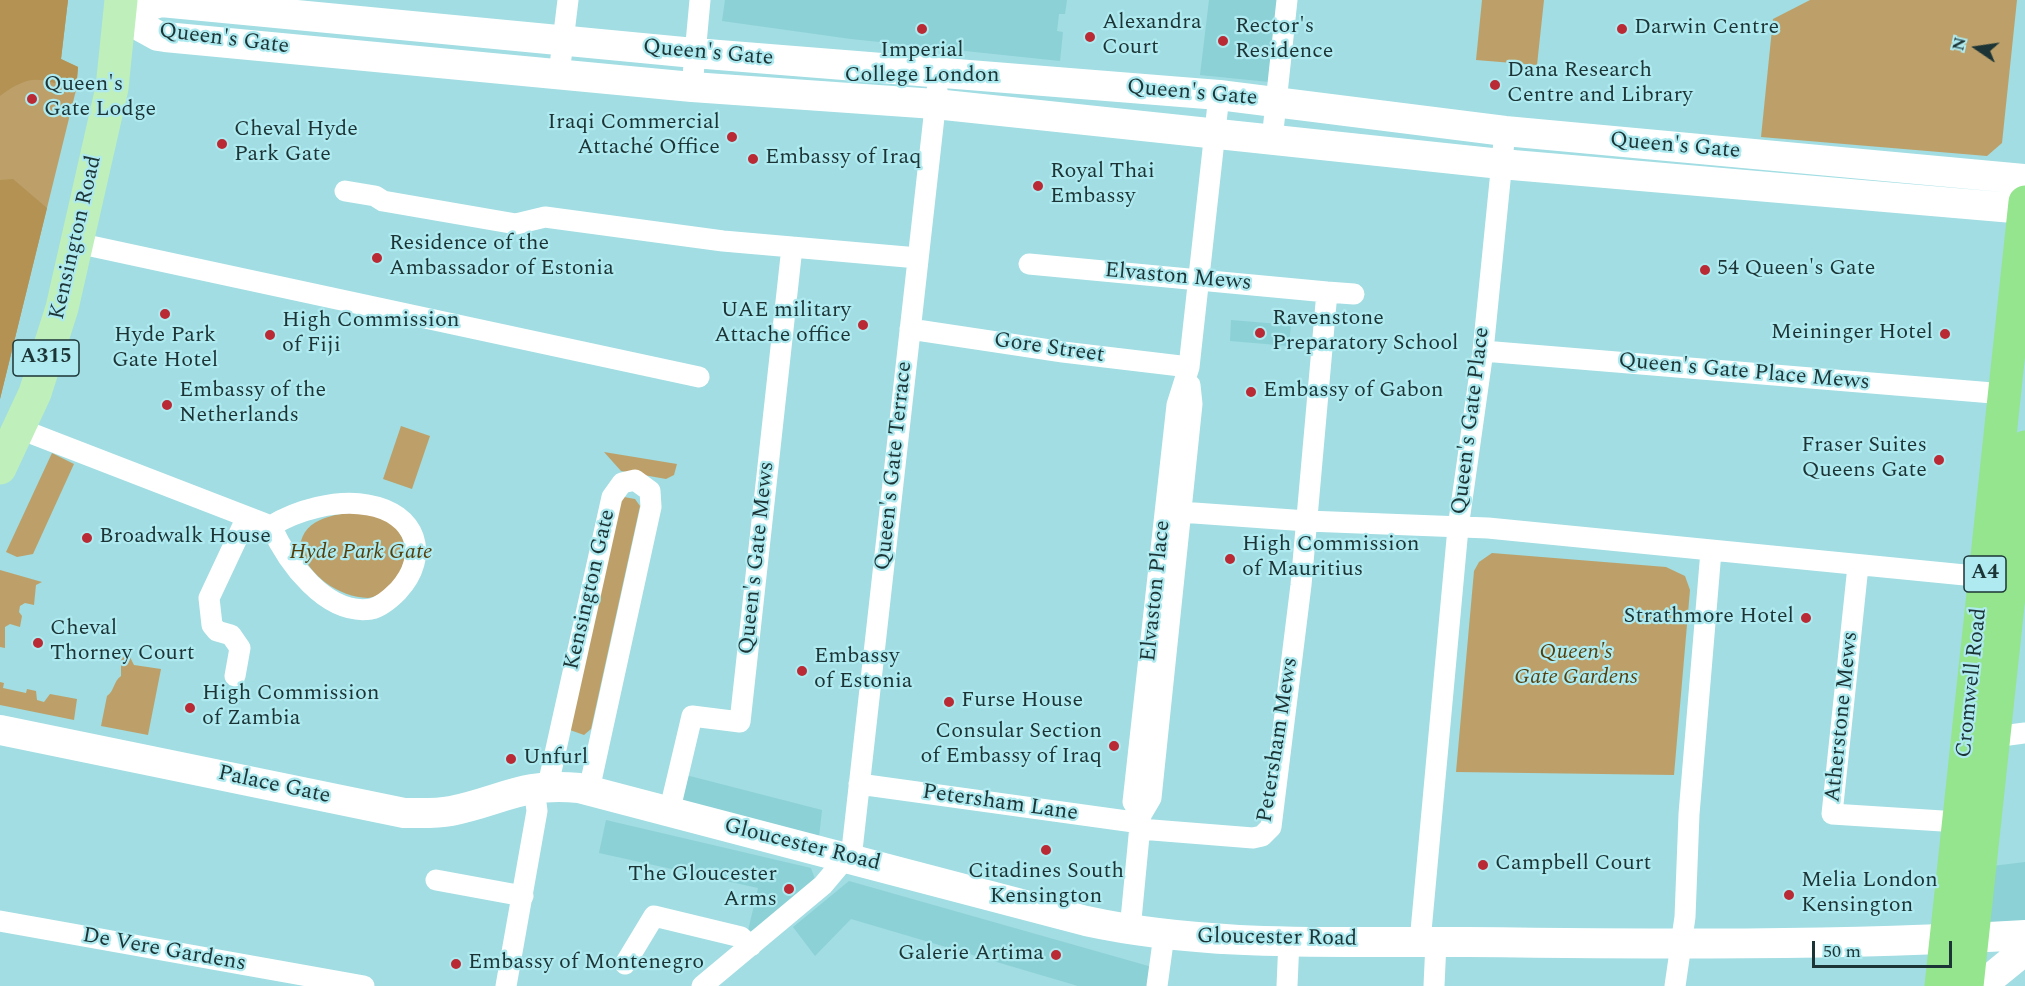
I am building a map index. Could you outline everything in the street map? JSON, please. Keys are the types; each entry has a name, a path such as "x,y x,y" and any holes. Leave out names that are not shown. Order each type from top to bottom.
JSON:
{"highway":[{"name":"Cromwell Road","path":"1967,986 1959,938 1958,822 2025,202"},
{"name":"Cromwell Road","path":"1941,986 1959,938 2009,735 2025,448"}],"main road":[{"name":"Kensington Road","path":"0,468 20,429 54,337 112,88 120,8"}],"street":[{"path":"559,74 568,0"},
{"path":"692,87 700,0"},
{"path":"1272,140 1287,0"},
{"name":"Queen's Gate","path":"120,8 161,2 694,53 1219,95 1505,130 2025,179"},
{"name":"Queen's Gate","path":"120,8 159,36 692,87 935,104 1501,164 2025,209"},
{"name":"Queen's Gate Terrace","path":"847,858 859,784 939,72"},
{"name":"Elvaston Place","path":"1130,930 1140,822 1133,802 1173,511 1177,405 1189,367 1219,95"},
{"name":"Queen's Gate Place","path":"1173,511 1306,521 1458,528 1483,351 1505,130"},
{"path":"345,191 375,196 383,201 516,224 545,218 792,247 918,258"},
{"path":"77,243 699,377"},
{"name":"Queen's Gate Mews","path":"669,813 692,716 740,722 792,247"},
{"name":"Elvaston Mews","path":"1029,264 1354,294"},
{"path":"1306,521 1327,292"},
{"name":"Gore Street","path":"910,329 1063,352 1189,367"},
{"name":"Queen's Gate Place Mews","path":"1483,351 2005,394"},
{"path":"20,429 271,526 313,509 359,503 376,506 404,520 414,535 415,564 409,577 385,603 372,609 341,604 314,587 302,574 277,540 271,526"},
{"name":"Kensington Gate","path":"541,786 612,497 622,483 635,480 643,483 650,491 651,507 589,790"},
{"path":"235,676 240,648 231,635 217,631 212,625 209,598 247,517"},
{"name":"Petersham Mews","path":"1140,822 1253,838 1262,836 1271,827 1306,521"},
{"path":"1434,986 1428,942 1458,528 1488,528 1985,577"},
{"path":"1675,986 1682,943 1689,814 1711,551"},
{"name":"Atherstone Mews","path":"1858,566 1832,814 1958,822"},
{"name":"Palace Gate","path":"0,730 404,813 452,811 541,786"},
{"name":"Petersham Lane","path":"859,784 1140,822"},
{"path":"506,986 541,786"},
{"name":"Gloucester Road","path":"541,786 589,790 669,813 1130,930 1164,935 1289,940 1682,943 2025,935"},
{"path":"708,980 823,885 847,858"},
{"path":"436,880 523,896"},
{"path":"625,964 654,916 741,937 751,946"},
{"name":"De Vere Gardens","path":"0,921 364,986"},
{"path":"1157,986 1164,935"},
{"path":"1287,986 1289,940"},
{"path":"1981,986 2025,950"}],"shaded area":[{"path":"0,0 68,0 61,59 78,67 76,90 37,80 21,83 0,96"},
{"name":"Imperial College London","path":"725,0 1067,0 1065,14 1059,14 1057,31 1063,32 1060,61 851,39 722,21"},
{"path":"1209,0 1279,0 1269,82 1200,75"},
{"path":"13,179 47,208 0,399 0,180"},
{"name":"Ravenstone Preparatory School","path":"1231,320 1291,325 1289,346 1230,341"},
{"path":"682,774 822,810 819,837 674,806"},
{"path":"606,820 811,868 815,879 813,885 747,935 758,888 599,853"},
{"path":"2025,862 2025,921 1986,926 1992,866"},
{"path":"849,881 1152,967 1148,986 1078,986 851,919 815,956 793,927"}],"green space":[{"path":"0,0 68,0 61,59 78,67 76,90 0,399"},
{"path":"1482,0 1544,0 1537,65 1476,60"},
{"path":"1810,0 2017,0 2002,143 1987,156 1761,137 1773,19"},
{"path":"401,426 430,436 412,489 383,479"},
{"path":"604,452 677,464 674,475 666,479 621,471"},
{"path":"52,453 74,464 33,554 17,557 6,552"},
{"path":"624,497 635,499 640,506 591,729 584,735 570,730 620,502"},
{"name":"Hyde Park Gate","path":"365,512 393,523 402,538 405,553 401,570 391,585 376,596 368,598 346,594 326,583 310,567 300,547 308,529 324,518"},
{"name":"Queen's Gate Gardens","path":"1492,553 1666,567 1685,576 1690,590 1674,775 1456,772 1474,571 1479,562"},
{"path":"0,570 42,582 36,585 34,605 25,603 20,606 19,612 22,616 20,627 10,624 5,627 5,648 0,647"},
{"path":"128,653 134,665 161,669 148,735 101,726 107,696 121,676 121,658"},
{"path":"0,682 4,683 3,688 26,693 27,689 36,691 37,700 44,702 50,694 77,699 74,720 0,705"}],"place":[{"name":"Imperial College London","path":"922,29"},
{"name":"Darwin Centre","path":"1622,29"},
{"name":"Alexandra Court","path":"1090,37"},
{"name":"Rector's Residence","path":"1223,41"},
{"name":"Dana Research Centre and Library","path":"1495,85"},
{"name":"Queen's Gate Lodge","path":"32,99"},
{"name":"Iraqi Commercial Attaché Office","path":"732,137"},
{"name":"Cheval Hyde Park Gate","path":"222,144"},
{"name":"Embassy of Iraq","path":"753,159"},
{"name":"Royal Thai Embassy","path":"1038,186"},
{"name":"Residence of the Ambassador of Estonia","path":"377,258"},
{"name":"54 Queen's Gate","path":"1705,270"},
{"name":"Hyde Park Gate Hotel","path":"165,314"},
{"name":"UAE military Attache office","path":"863,325"},
{"name":"Ravenstone Preparatory School","path":"1260,333"},
{"name":"Meininger Hotel","path":"1945,334"},
{"name":"High Commission of Fiji","path":"270,335"},
{"name":"Embassy of Gabon","path":"1251,392"},
{"name":"Embassy of the Netherlands","path":"167,405"},
{"name":"Fraser Suites Queens Gate","path":"1939,460"},
{"name":"Broadwalk House","path":"87,538"},
{"name":"High Commission of Mauritius","path":"1230,559"},
{"name":"Strathmore Hotel","path":"1806,618"},
{"name":"Cheval Thorney Court","path":"38,643"},
{"name":"Embassy of Estonia","path":"802,671"},
{"name":"Furse House","path":"949,702"},
{"name":"High Commission of Zambia","path":"190,708"},
{"name":"Consular Section of Embassy of Iraq","path":"1114,746"},
{"name":"Unfurl","path":"511,759"},
{"name":"Citadines South Kensington","path":"1046,850"},
{"name":"Campbell Court","path":"1483,865"},
{"name":"The Gloucester Arms","path":"789,889"},
{"name":"Melia London Kensington","path":"1789,895"},
{"name":"Galerie Artima","path":"1056,955"},
{"name":"Embassy of Montenegro","path":"456,964"}]}
